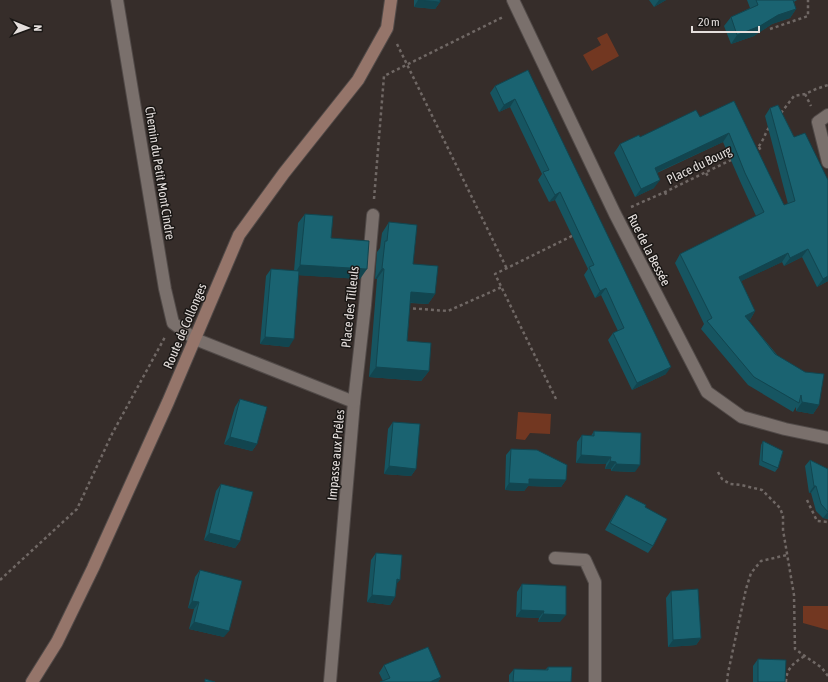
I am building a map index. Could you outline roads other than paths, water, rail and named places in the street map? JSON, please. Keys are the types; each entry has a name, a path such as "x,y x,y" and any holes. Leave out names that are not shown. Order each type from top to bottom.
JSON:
{"main road":[{"name":"Route de Collonges","path":"32,682 57,642 93,568 164,410 239,235 284,173 358,80 387,28 391,0"}],"street":[{"name":"Chemin du Petit Mont Cindre","path":"117,0 165,289 173,323 195,339"},
{"name":"Rue de la Bessée","path":"513,0 616,214 707,392 742,417 785,429 828,438"},
{"path":"828,115 818,122 828,162"},
{"name":"Place des Tilleuls","path":"354,402 373,215"},
{"name":"Impasse aux Prêles","path":"195,339 354,402 330,682"},
{"path":"555,558 585,560 595,582 595,682"}]}
